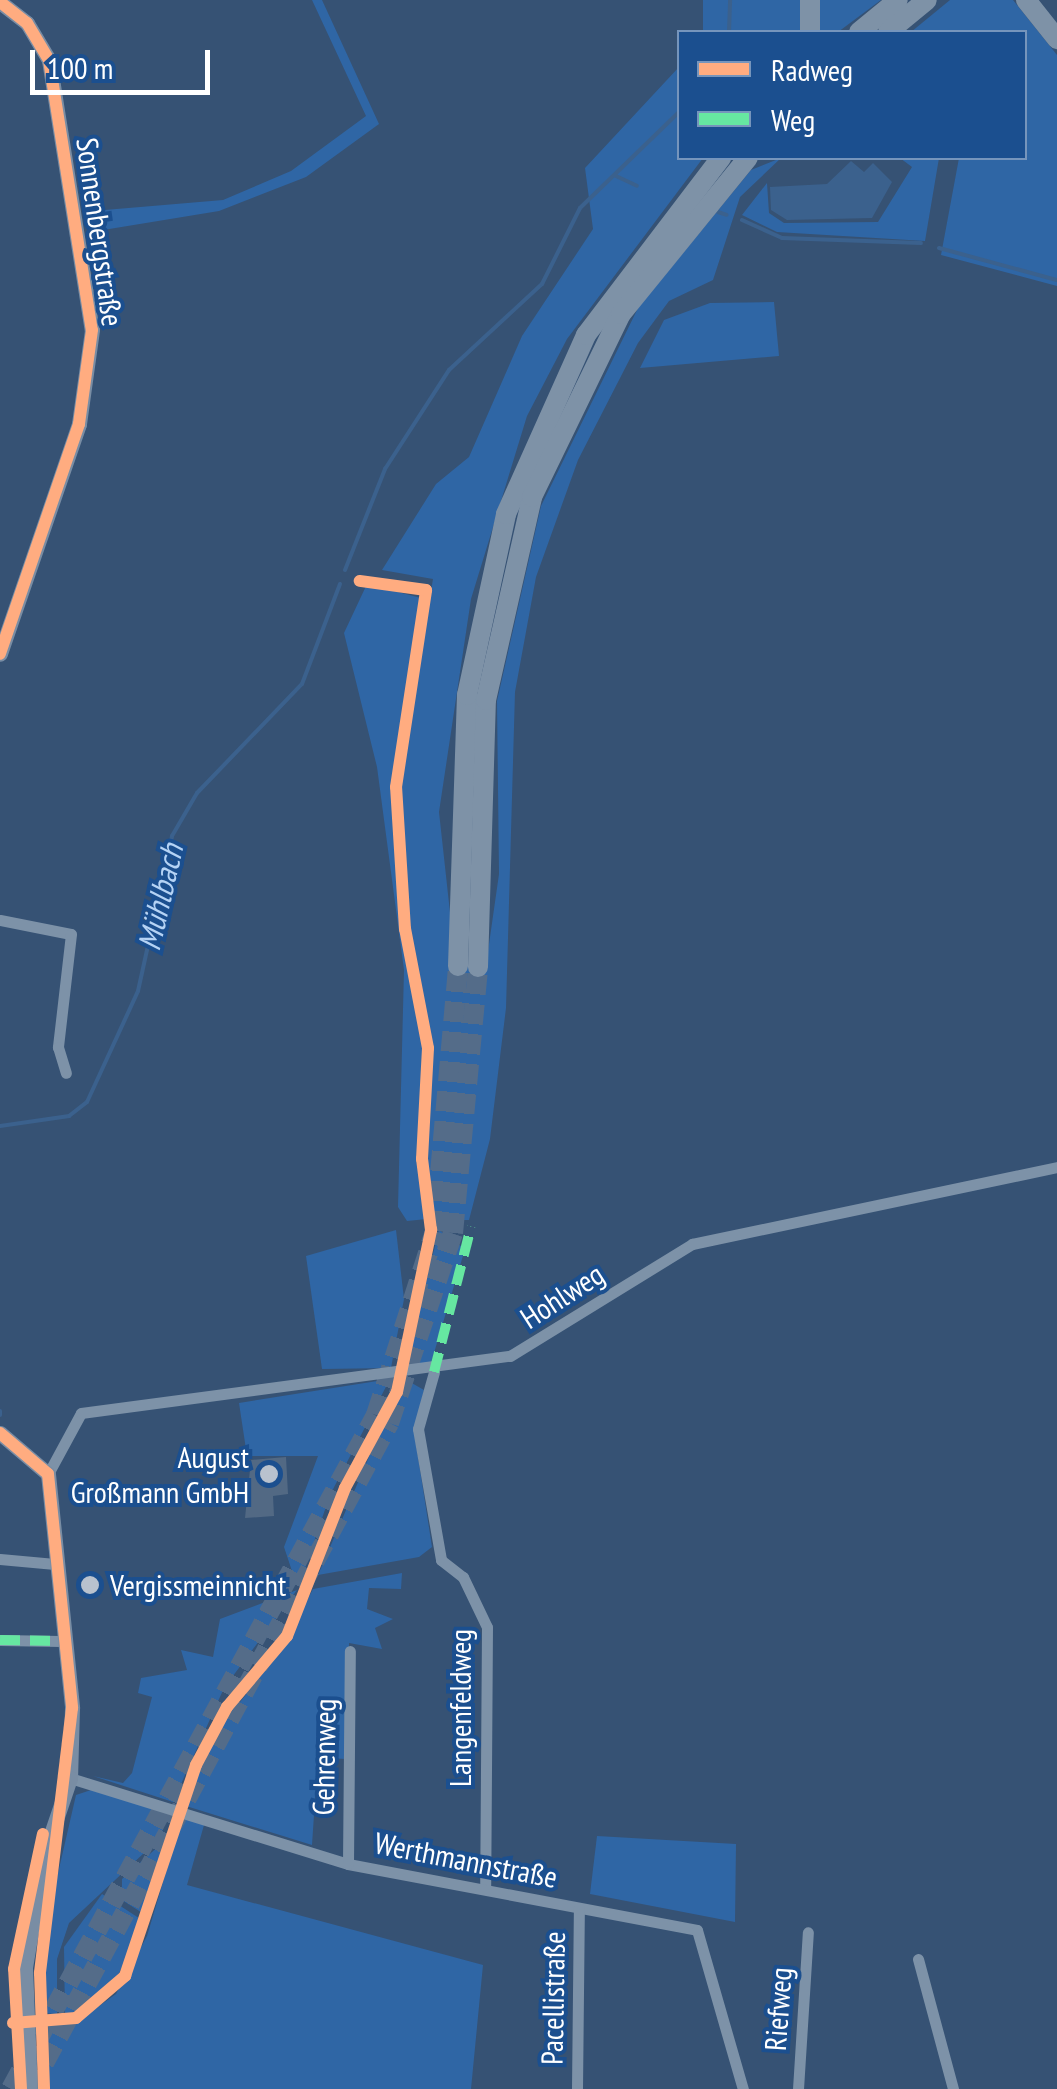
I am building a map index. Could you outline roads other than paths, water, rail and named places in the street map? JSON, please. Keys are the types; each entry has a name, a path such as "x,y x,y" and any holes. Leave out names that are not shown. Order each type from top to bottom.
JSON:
{"highway":[{"path":"810,0 810,30"},
{"path":"861,30 898,0"},
{"path":"890,30 927,0"},
{"path":"1026,0 1057,39"},
{"path":"719,160 586,335 501,530 467,695 468,967 486,700 532,496 621,314 746,160"}],"street":[{"name":"Sonnenbergstraße","path":"0,2 27,23 49,60 92,330 79,424 0,654"},
{"path":"0,920 72,934 58,1047 66,1073"},
{"name":"Hohlweg","path":"48,1474 81,1414 340,1376 434,1372 526,1350 692,1244 1057,1167"},
{"name":"Langenfeldweg","path":"434,1372 418,1429 441,1560 463,1577 488,1627 484,1886"},
{"path":"0,1433 48,1474 70,1778 44,1856 25,1967 30,2089"},
{"path":"0,1559 55,1564"},
{"path":"0,1640 61,1640"},
{"name":"Gehrenweg","path":"348,1864 350,1651"},
{"name":"Werthmannstraße","path":"70,1778 348,1864 484,1886 697,1930 743,2089"},
{"name":"Pacellistraße","path":"577,2089 580,1908"},
{"name":"Riefweg","path":"798,2089 808,1932"},
{"path":"918,1959 953,2089"}],"waterway":[{"name":"Mühlbach","path":"729,30 730,0"},
{"name":"Mühlbach","path":"345,570 385,469 449,370 542,284 580,208 677,114"},
{"name":"Mühlbach","path":"616,176 637,186"},
{"name":"Mühlbach","path":"718,212 727,215"},
{"name":"Mühlbach","path":"742,220 782,238 921,243"},
{"name":"Mühlbach","path":"939,248 1057,280"},
{"name":"Mühlbach","path":"0,1126 69,1116 87,1102 138,991 172,836 197,793 302,684 340,584"}],"tunnel":[{"path":"11,2089 376,1415 435,1231 458,966"},
{"path":"30,2089 389,1423 453,1233 478,967"}],"place":[{"name":"August Großmann GmbH","path":"269,1474"},
{"name":"Vergissmeinnicht","path":"90,1585"}]}
